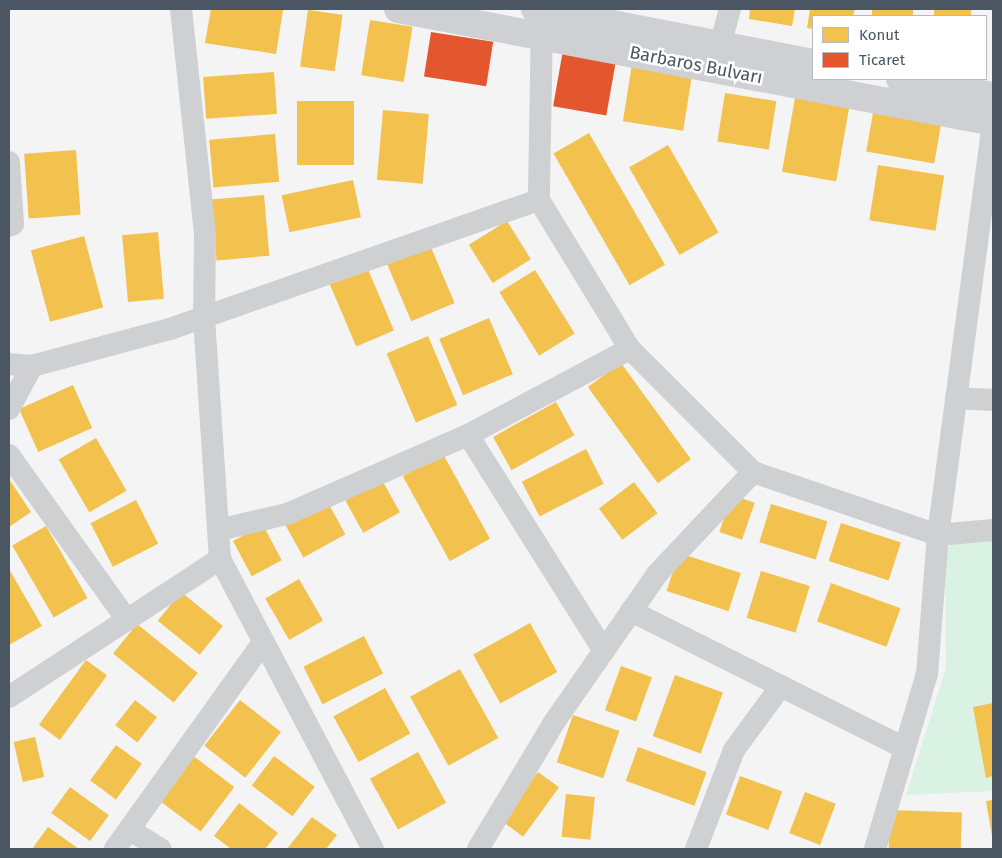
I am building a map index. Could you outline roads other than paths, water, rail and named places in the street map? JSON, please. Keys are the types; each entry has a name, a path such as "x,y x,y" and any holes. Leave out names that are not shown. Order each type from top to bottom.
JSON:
{"street":[{"path":"181,9 205,235 204,318 220,559 262,644 373,849"},
{"name":"Barbaros Bulvarı","path":"398,9 540,16 812,63"},
{"path":"720,46 730,9"},
{"path":"540,16 539,200 630,349 753,472 938,535 993,530"},
{"name":"Barbaros Bulvarı","path":"540,16 812,80"},
{"name":"Barbaros Bulvarı","path":"814,80 993,122"},
{"path":"905,80 993,96"},
{"path":"875,849 927,674 938,535 956,398 983,268 993,122"},
{"path":"9,162 13,224 9,226"},
{"path":"9,364 32,366 204,318 539,200"},
{"path":"218,530 287,514 468,435 630,349"},
{"path":"9,409 32,366"},
{"path":"956,398 993,400"},
{"path":"468,435 604,651"},
{"path":"9,455 127,620"},
{"path":"478,849 555,721 657,574 753,472"},
{"path":"9,697 220,559"},
{"path":"631,611 904,748"},
{"path":"115,849 262,644"},
{"path":"696,849 734,750 781,686"},
{"path":"130,830 160,849"}]}
